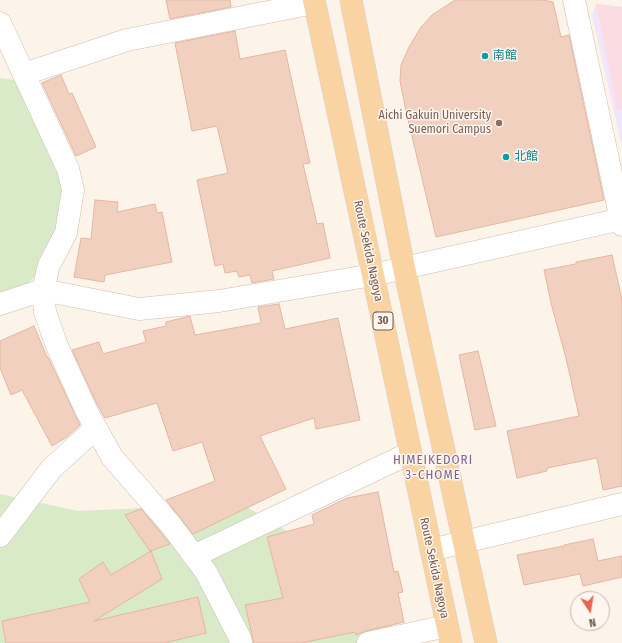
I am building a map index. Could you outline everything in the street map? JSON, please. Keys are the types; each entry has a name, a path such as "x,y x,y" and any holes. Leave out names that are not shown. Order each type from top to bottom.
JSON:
{"main road":[{"path":"351,0 404,268 486,643"},
{"name":"Route Sekida Nagoya","path":"314,2 449,635"}],"street":[{"path":"0,304 43,290 138,309 219,301 373,275 622,221 574,0"},
{"path":"24,74 127,40 314,2"},
{"path":"0,23 68,170 73,190 66,233 49,265 43,290 45,312 57,346 86,410 112,457 171,525 206,572 240,638 241,643"},
{"path":"0,536 51,469 96,428"},
{"path":"194,556 410,453"},
{"path":"431,550 622,504"},
{"path":"368,643 449,635"}],"shaded area":[{"path":"596,4 622,7 622,146 592,16"},
{"path":"596,4 622,7 622,110 617,109"}],"green space":[{"path":"0,78 20,81 65,182 61,222 38,274 0,310"},
{"path":"0,494 78,511 242,504 387,591 395,643 0,643"}],"building":[{"path":"166,0 230,0 231,7 170,19"},
{"name":"Aichi Gakuin University Suemori Campus","path":"455,0 542,0 553,2 561,37 569,35 604,200 436,237 406,111 400,81 401,65 409,47 421,27 432,15"},
{"path":"235,31 240,59 285,50 310,163 303,164 317,224 323,223 330,258 272,271 274,279 252,283 250,275 239,277 237,271 225,273 223,264 215,266 197,180 228,173 217,126 192,131 175,43"},
{"path":"61,75 69,94 72,93 96,147 76,156 42,83"},
{"path":"95,200 118,202 117,212 155,204 157,213 162,212 172,262 105,275 104,282 74,277 81,238 91,239"},
{"path":"612,255 622,300 622,486 603,490 597,458 547,468 547,471 517,478 507,431 579,416 544,270"},
{"path":"279,304 285,329 338,318 360,420 316,429 314,418 260,436 286,489 193,534 166,500 215,481 202,442 173,451 157,403 105,418 72,350 99,342 103,354 146,342 143,331 166,326 166,322 190,316 195,335 261,323 258,307"},
{"path":"34,326 47,357 80,425 67,437 52,446 22,390 11,395 0,368 0,341"},
{"path":"478,351 496,426 475,430 459,355"},
{"path":"378,492 394,572 398,571 403,592 398,593 404,622 365,631 356,635 355,632 301,643 254,643 245,605 283,598 267,537 314,524 312,515 347,498"},
{"path":"141,509 170,544 150,551 125,515"},
{"path":"593,539 598,561 622,556 622,577 583,586 580,574 524,585 517,555"},
{"path":"151,551 162,579 94,621 198,597 206,633 164,643 6,643 2,621 90,602 79,579 103,562 111,575"}],"place":[{"name":"南館","path":"485,56"},
{"name":"Aichi Gakuin University Suemori Campus","path":"499,123"},
{"name":"北館","path":"506,157"}],"district":[{"name":"HIMEIKEDORI 3-CHOME","path":"433,468"}]}
